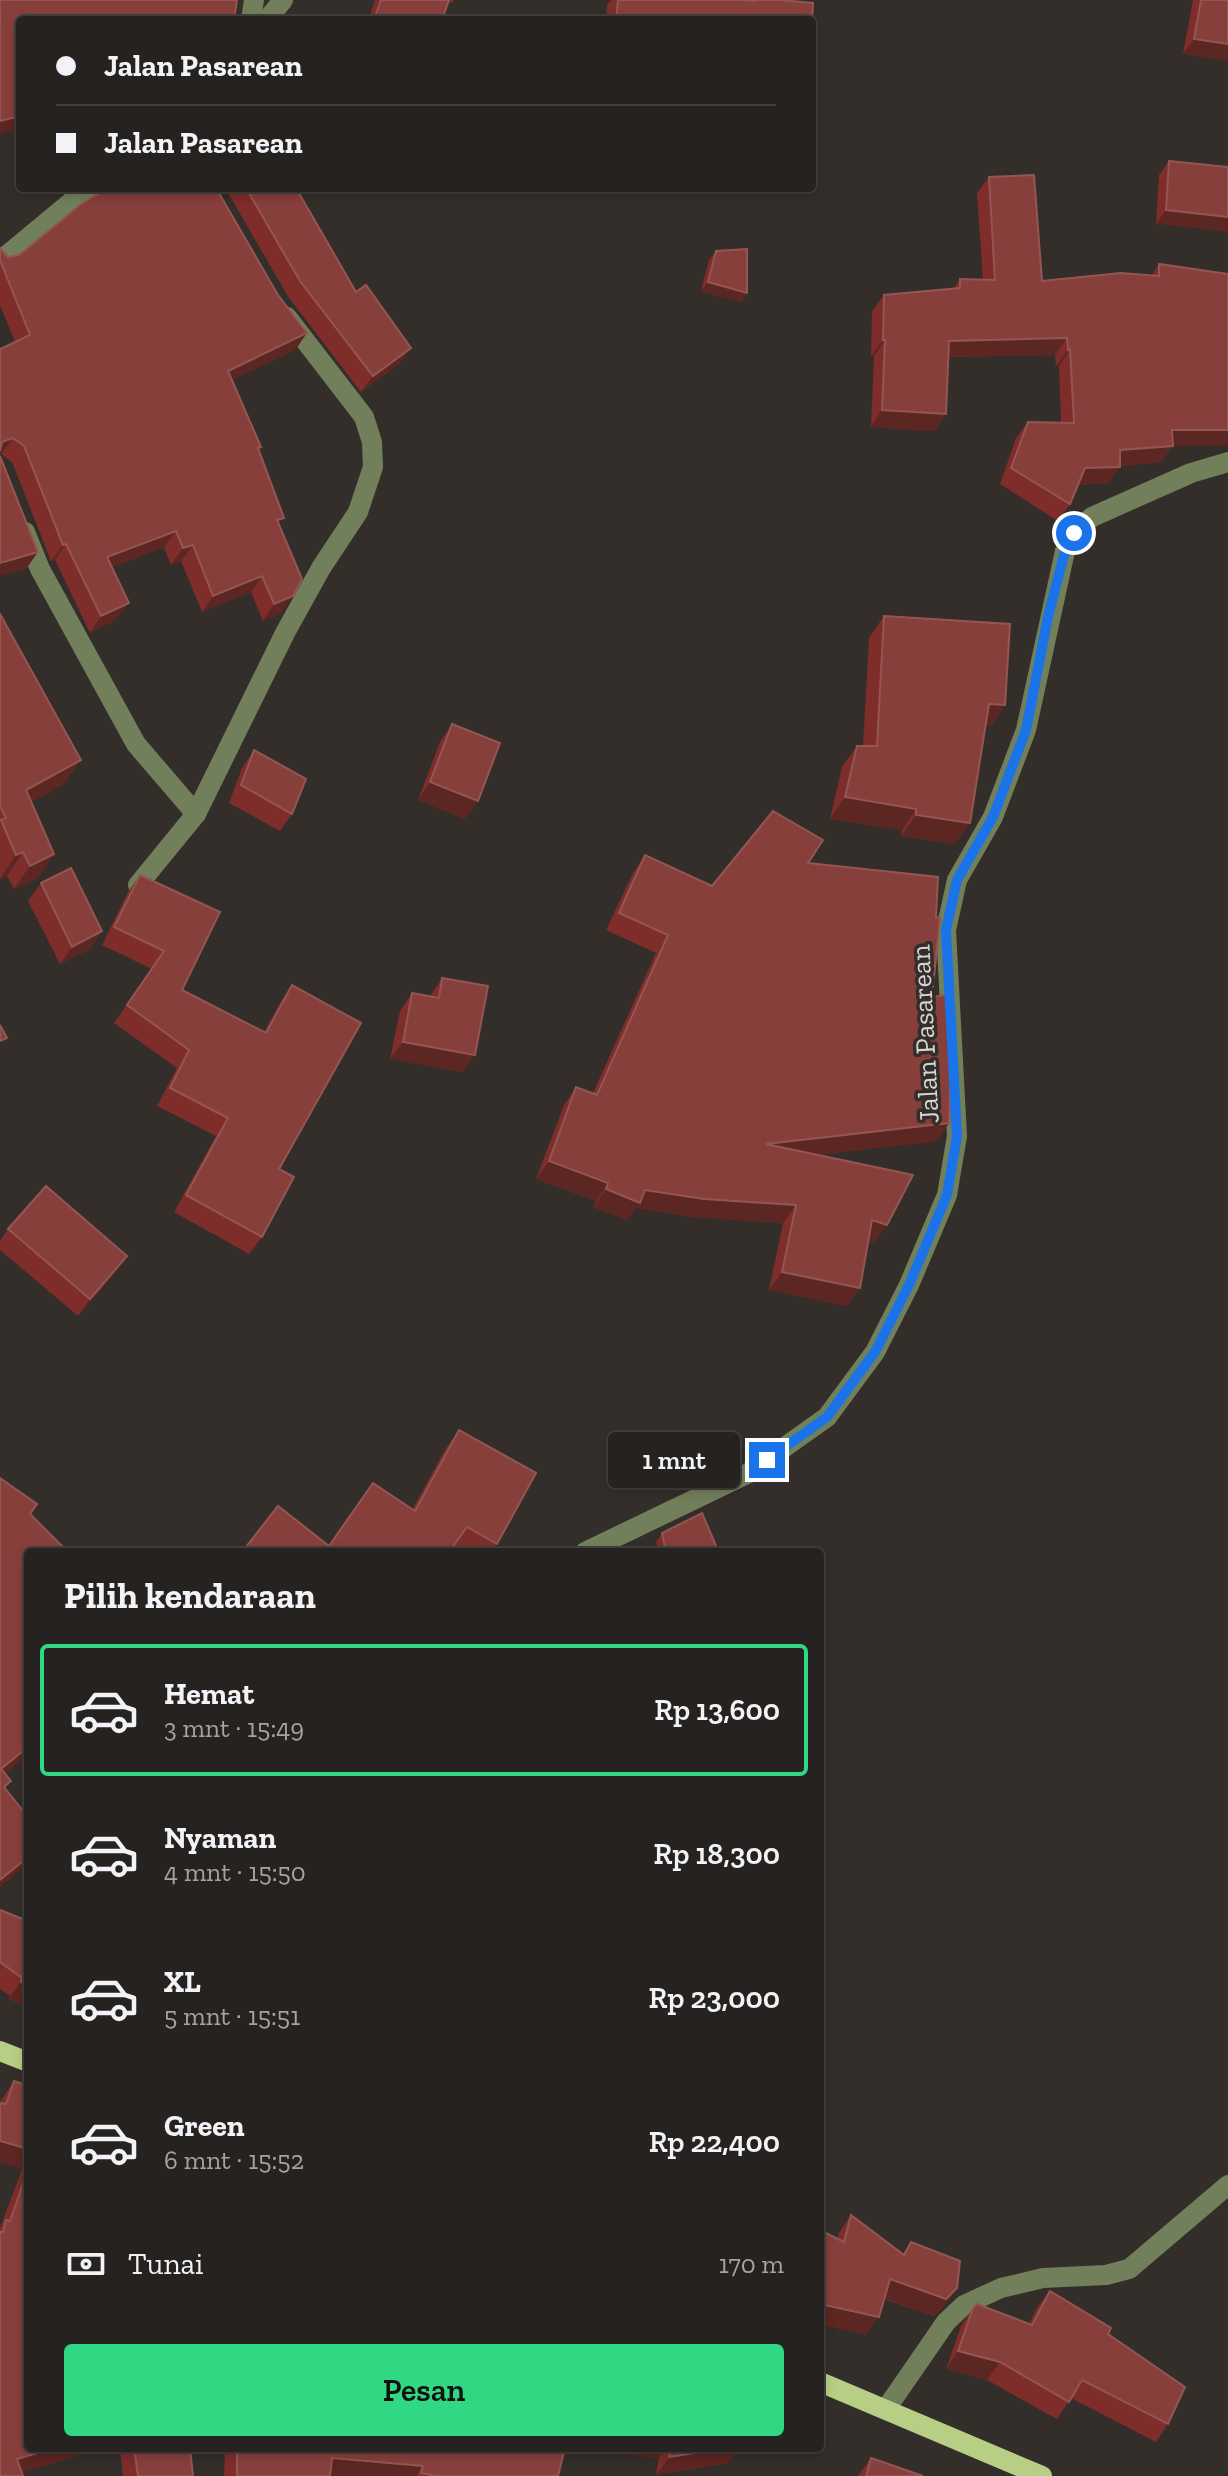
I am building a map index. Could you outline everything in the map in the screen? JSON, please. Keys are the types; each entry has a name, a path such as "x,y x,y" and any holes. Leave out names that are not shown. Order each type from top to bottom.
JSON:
{"main road":[{"path":"0,2051 24,2060"},
{"path":"824,2384 1042,2476"}],"street":[{"path":"270,16 283,0"},
{"path":"0,261 83,192"},
{"path":"138,885 196,814 285,633 321,568 358,512 373,467 372,442 364,417 278,305"},
{"name":"Jalan Pasarean","path":"593,1548 747,1474 827,1417 875,1352 909,1285 947,1195 957,1136 946,930 957,880 993,817 1026,730 1065,551 1074,533 1092,517 1191,473 1228,462"},
{"path":"17,511 40,569 136,744 196,814"},
{"path":"886,2409 946,2322 964,2305 1001,2288 1043,2278 1106,2275 1129,2269 1228,2185"}],"building":[{"path":"0,0 237,0 235,16 16,16 16,117 0,121"},
{"path":"381,0 449,0 443,16 375,16"},
{"path":"618,0 781,0 813,3 812,16 616,16"},
{"path":"1201,0 1228,0 1228,44 1194,39"},
{"path":"1169,161 1228,167 1228,217 1166,210"},
{"path":"1034,175 1042,281 1121,273 1159,276 1159,264 1228,274 1228,430 1172,430 1173,446 1120,450 1120,467 1085,468 1070,504 1011,468 1028,422 1074,423 1067,338 949,341 946,414 882,410 884,295 960,288 960,279 995,280 989,177"},
{"path":"101,192 218,192 278,295 307,333 228,371 261,447 258,448 284,518 277,520 302,579 293,596 274,604 262,576 213,596 193,545 183,548 176,531 107,557 129,603 101,616 66,544 63,545 24,446 13,438 2,442 0,451 0,349 30,335 0,260 0,248 8,257 19,255 81,204"},
{"path":"248,192 298,192 356,292 366,285 411,348 373,376 300,281"},
{"path":"747,249 747,293 708,282 716,251"},
{"path":"0,456 38,552 0,563"},
{"path":"0,614 81,760 26,790 54,854 30,866 23,852 16,855 1,820 6,818 0,806"},
{"path":"884,616 1010,624 1005,705 989,704 970,823 916,815 916,809 845,797 857,746 877,746"},
{"path":"452,724 500,743 478,801 430,782"},
{"path":"254,750 306,779 292,814 241,785"},
{"path":"773,811 823,840 808,863 938,877 936,917 940,918 932,997 946,995 952,1030 949,1123 766,1144 913,1175 887,1225 872,1220 860,1288 782,1272 796,1205 704,1199 645,1190 640,1203 606,1189 608,1183 549,1161 576,1087 597,1095 668,935 619,913 645,855 712,886"},
{"path":"71,868 102,931 72,947 41,883"},
{"path":"140,875 220,912 182,990 266,1033 292,985 361,1023 279,1169 294,1177 262,1237 186,1195 228,1118 170,1088 189,1050 127,1005 164,951 114,927"},
{"path":"442,978 488,986 475,1055 403,1042 412,993 439,998"},
{"path":"0,1025 7,1038 0,1041"},
{"path":"46,1186 127,1256 90,1299 8,1229"},
{"path":"459,1430 536,1473 497,1544 467,1527 452,1548 245,1548 278,1506 329,1546 373,1483 415,1511"},
{"path":"0,1478 37,1504 30,1514 64,1548 24,1548 24,1750 1,1769 11,1781 4,1787 24,1812 24,1860 0,1880"},
{"path":"702,1513 717,1548 665,1548 662,1533"},
{"path":"0,1910 24,1919 24,1983 22,1978 0,1962"},
{"path":"14,2081 24,2085 24,2148 0,2141 0,2103 6,2104"},
{"path":"24,2181 24,2452 41,2452 17,2459 23,2476 0,2476 0,2232 3,2232 6,2220 10,2221"},
{"path":"851,2215 904,2255 911,2242 960,2261 957,2288 946,2299 890,2279 879,2317 824,2305 824,2232 844,2242"},
{"path":"1050,2291 1111,2328 1108,2334 1185,2387 1168,2424 1082,2380 1069,2402 1000,2362 958,2351 977,2304 1032,2325"},
{"path":"135,2452 190,2452 193,2476 138,2476"},
{"path":"237,2452 564,2452 558,2476 436,2476 421,2473 423,2466 332,2458 330,2476 237,2476"},
{"path":"670,2452 701,2452 669,2457"},
{"path":"871,2458 923,2476 866,2476"}],"route":[{"path":"767,1460 827,1417 875,1352 909,1285 947,1195 957,1136 946,930 957,880 993,817 1026,730 1048,617 1065,551 1074,533"}]}
